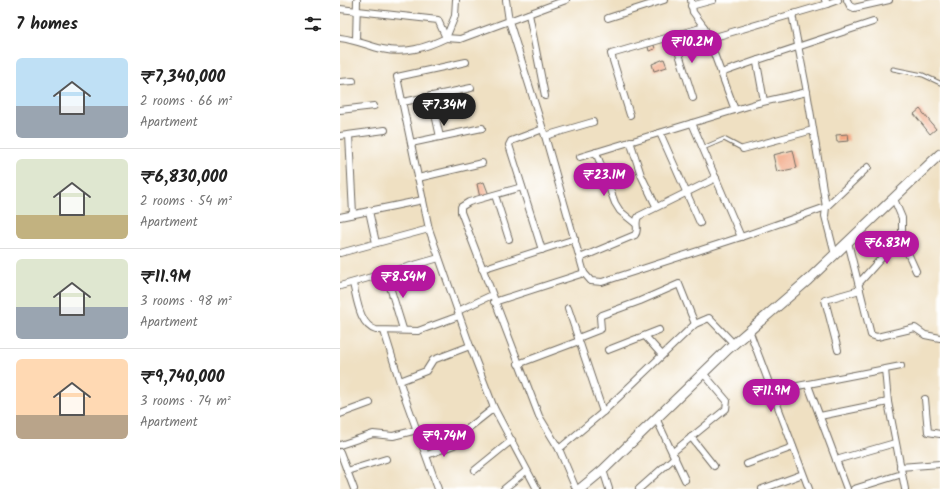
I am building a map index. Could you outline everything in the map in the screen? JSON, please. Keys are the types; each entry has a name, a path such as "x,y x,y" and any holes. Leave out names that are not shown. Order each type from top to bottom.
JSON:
{"street":[{"path":"356,40 358,11 357,0"},
{"path":"446,38 456,16 456,0"},
{"path":"506,0 509,21 543,129 584,273 591,281 602,282 741,237 826,207 868,167"},
{"path":"340,38 356,40 382,49 404,51 431,45 446,38 460,39 566,0"},
{"path":"608,18 664,0"},
{"path":"713,0 691,3 693,12 704,27 735,110"},
{"path":"708,39 792,14 826,2 838,0"},
{"path":"847,0 850,6 854,8 887,0"},
{"path":"340,9 438,20 446,38"},
{"path":"529,14 546,96"},
{"path":"792,14 799,46 826,207 825,216 834,255"},
{"path":"721,72 873,22"},
{"path":"630,115 611,54 704,27"},
{"path":"673,36 693,98"},
{"path":"758,60 764,101"},
{"path":"466,62 397,77 429,229 458,313 494,408 512,440 526,471 537,489"},
{"path":"340,82 352,81"},
{"path":"403,102 471,88"},
{"path":"580,157 764,101 807,92"},
{"path":"431,96 440,137"},
{"path":"340,110 374,106"},
{"path":"545,136 593,122"},
{"path":"692,123 741,237"},
{"path":"411,143 482,128"},
{"path":"542,250 509,142 543,129"},
{"path":"340,136 384,130"},
{"path":"743,149 813,130"},
{"path":"660,133 700,223"},
{"path":"349,135 353,214"},
{"path":"630,141 641,175 656,206"},
{"path":"596,152 615,203 620,211 636,224"},
{"path":"522,188 469,202 461,207 462,219 539,416 582,488 749,330 834,255 940,154"},
{"path":"418,178 482,163"},
{"path":"580,258 635,235 638,229 636,224 638,216 716,178"},
{"path":"495,195 509,239"},
{"path":"894,199 902,218 902,240 916,271"},
{"path":"340,217 423,200"},
{"path":"369,211 376,243"},
{"path":"340,253 429,229"},
{"path":"838,350 825,300 859,287 902,234"},
{"path":"482,269 575,239"},
{"path":"848,242 871,335 877,337 915,328 925,335 940,338"},
{"path":"340,286 353,284 439,258"},
{"path":"494,302 584,273"},
{"path":"386,274 403,329"},
{"path":"676,278 695,324"},
{"path":"353,284 366,325 370,328 384,331 403,329 413,331 423,330 492,295"},
{"path":"518,364 601,329 600,317 602,315 640,302 679,284"},
{"path":"568,308 603,412"},
{"path":"559,449 603,412 695,324 708,318 734,344"},
{"path":"608,350 659,330"},
{"path":"749,330 809,489"},
{"path":"384,331 438,489"},
{"path":"645,336 662,355"},
{"path":"400,381 426,371 433,360 470,346"},
{"path":"772,391 901,366"},
{"path":"885,369 888,402 905,489"},
{"path":"639,489 691,437 726,409 728,405 727,401 703,373"},
{"path":"808,385 847,489"},
{"path":"925,399 928,432 940,434"},
{"path":"820,416 888,402"},
{"path":"340,414 370,403"},
{"path":"466,430 494,408"},
{"path":"656,418 685,480"},
{"path":"340,445 373,434 393,436 417,430"},
{"path":"691,437 714,466"},
{"path":"475,470 512,440"},
{"path":"836,460 895,443"},
{"path":"427,456 454,444"},
{"path":"747,464 793,447"},
{"path":"340,452 354,489"},
{"path":"347,471 386,459"},
{"path":"854,489 901,470 940,464"},
{"path":"602,470 609,489"},
{"path":"504,489 526,471"},
{"path":"762,489 803,474"}],"lane":[{"path":"893,69 923,75 940,83"},
{"path":"703,148 724,139 743,149"}],"building":[{"path":"654,45 655,49 649,51 648,47"},
{"path":"664,59 667,67 654,71 652,64"},
{"path":"920,109 936,129 930,134 914,114"},
{"path":"848,134 849,141 837,142 836,135"},
{"path":"793,150 797,168 777,172 773,155"},
{"path":"484,182 489,195 480,198 477,184"}]}
